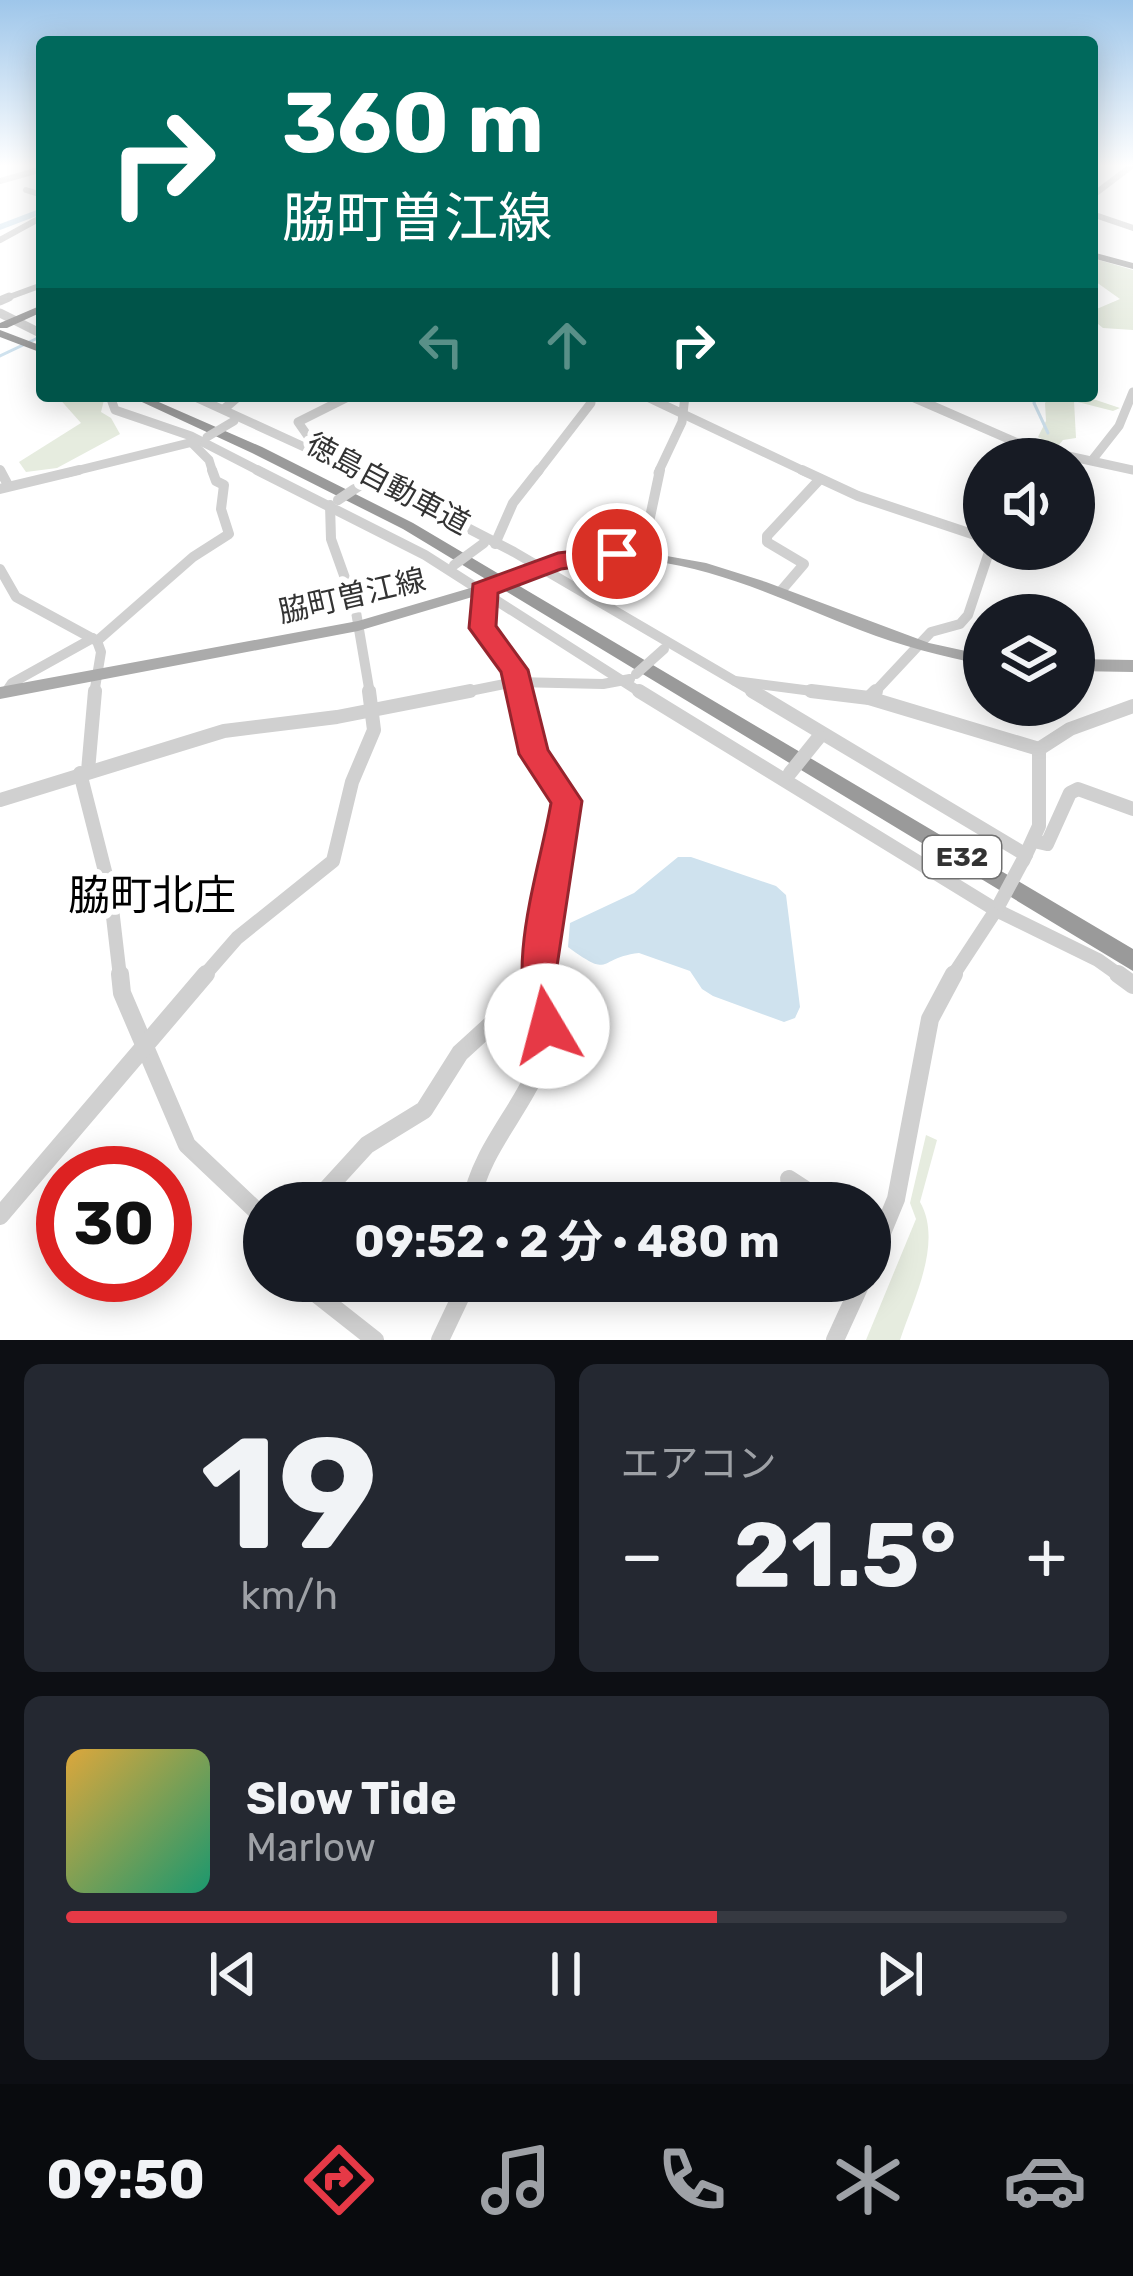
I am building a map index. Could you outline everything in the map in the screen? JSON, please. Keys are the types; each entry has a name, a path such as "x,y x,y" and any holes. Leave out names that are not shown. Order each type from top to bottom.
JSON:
{"highway":[{"path":"1,335 16,320 36,311"},
{"path":"1,335 36,351"},
{"path":"1,335 36,352"},
{"name":"徳島自動車道","path":"149,402 408,526 788,770 1133,961"},
{"name":"徳島自動車道","path":"167,402 416,520 641,655 788,770"}],"main road":[{"path":"1098,257 1133,266"},
{"name":"脇町曽江線","path":"3,693 358,626 484,590 536,568 590,556 642,555 698,563 919,645 963,655"},
{"path":"1095,665 1133,666"}],"street":[{"path":"0,301 36,287"},
{"path":"0,313 36,331"},
{"path":"1095,456 1119,426 1133,392"},
{"path":"114,402 115,410 129,418 200,440 334,502 451,567 788,770 998,907 1097,960 1133,985"},
{"path":"207,402 310,449 489,542 1028,853"},
{"path":"224,409 232,402"},
{"path":"310,449 314,445 298,422 338,402"},
{"path":"451,567 489,542 591,402"},
{"path":"660,402 858,496 963,529"},
{"path":"642,555 657,476 685,402"},
{"path":"924,402 1008,438"},
{"path":"0,470 4,487 200,440 238,419"},
{"path":"3,693 12,683 95,640 193,557 229,534 221,509 224,485 216,481 200,440"},
{"path":"1095,460 1133,470"},
{"path":"334,502 368,479"},
{"path":"780,592 804,564 767,542 767,536 820,479"},
{"path":"0,1216 254,921 333,861 352,782 374,730 358,626 331,539 334,502"},
{"path":"0,568 16,598 95,640"},
{"path":"869,698 931,632 960,624 968,615 983,570"},
{"path":"478,1182 492,1136 530,1084 544,1052 547,1026 540,955 558,832 568,809 534,754 514,670 482,628 484,590"},
{"path":"95,640 98,675 84,772 110,891 122,993 187,1145 243,1198"},
{"path":"0,800 224,731 514,682 632,678 667,646"},
{"path":"734,681 869,698 1040,749"},
{"path":"1040,749 1070,729 1133,706"},
{"path":"788,770 821,735"},
{"path":"891,1207 913,1126 930,1019 944,988 975,948 1040,826 1040,749"},
{"path":"1028,853 1048,844 1070,793 1078,789 1133,809"},
{"path":"333,1182 367,1145 424,1110 460,1053 495,1021 543,1001"},
{"path":"789,1179 794,1182"},
{"path":"327,1302 375,1340"},
{"path":"440,1340 458,1302"},
{"path":"835,1340 852,1302"}],"shaded area":[{"path":"1098,260 1133,270 1133,330 1103,328 1098,324 1098,308 1120,299 1098,283"},
{"path":"1098,401 1120,408 1113,411 1078,402"},
{"path":"62,402 104,402 101,412 111,418 120,434 57,468 26,472 19,462 81,423"},
{"path":"1046,402 1074,402 1076,438 1038,437 1046,421"},
{"path":"926,1135 937,1140 920,1202 929,1235 924,1270 900,1340 866,1340 882,1302 891,1302 891,1280 916,1219 910,1203"}],"water":[{"path":"678,857 691,857 776,886 786,895 800,1007 795,1018 784,1022 713,996 690,971 639,953 599,965 568,947 570,923 634,893"}],"waterway":[{"path":"0,356 36,339"},
{"path":"1034,402 1048,433"}],"district":[{"name":"脇町北庄","path":"152,895"}],"route":[{"path":"547,1026 538,973 558,832 567,801 534,754 514,670 482,628 486,593 482,590 558,561 617,554"}]}
